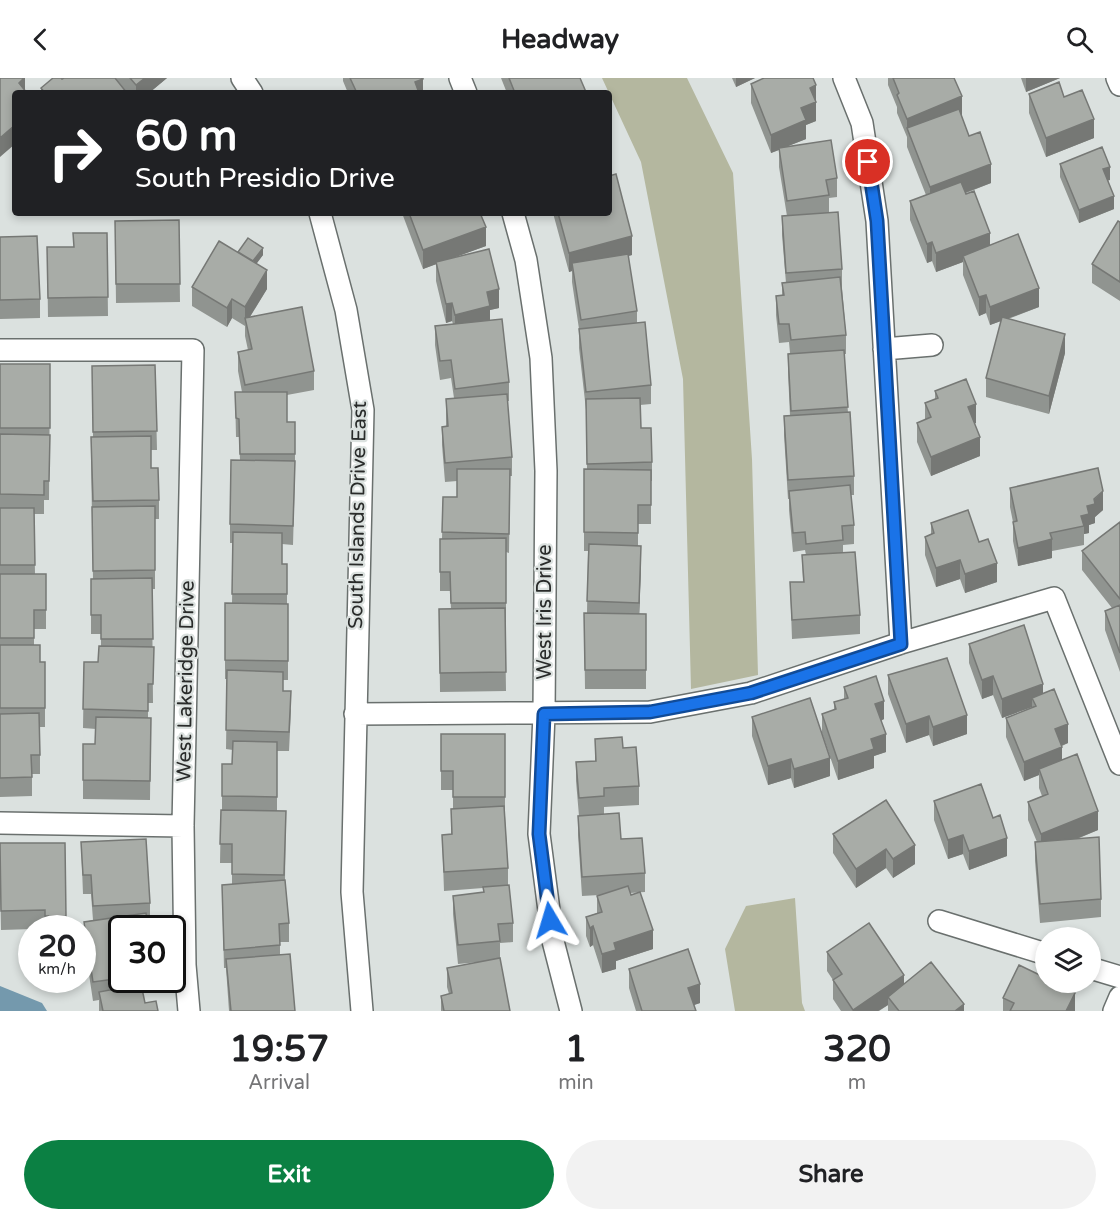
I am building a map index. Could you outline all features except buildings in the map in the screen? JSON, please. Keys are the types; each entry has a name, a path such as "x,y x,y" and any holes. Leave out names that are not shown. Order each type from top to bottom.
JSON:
{"street":[{"path":"844,78 862,123 877,221 901,644"},
{"path":"1117,78 1120,85"},
{"name":"South Islands Drive East","path":"321,216 346,310 363,410 352,892 362,1011"},
{"name":"West Iris Drive","path":"514,216 525,261 541,358 546,471 544,714 539,834 553,941 571,1011"},
{"path":"884,349 932,345"},
{"name":"West Lakeridge Drive","path":"0,350 193,350 183,826 185,965 189,1011"},
{"path":"355,714 650,712 751,693 901,644 1054,598 1120,764"},
{"path":"0,823 183,826"},
{"path":"939,921 1035,951"},
{"path":"1101,971 1120,977"},
{"path":"1114,1011 1120,997"}],"green space":[{"path":"602,78 687,78 733,173 752,459 758,675 691,689 683,379 641,162 612,100 612,90 608,90"},
{"path":"795,898 802,1003 805,1011 735,1011 725,949 746,906"}],"water":[{"path":"0,986 42,1003 47,1011 0,1011"}],"route":[{"path":"550,920 539,834 544,714 650,712 751,693 901,644 877,221 868,162"}]}
